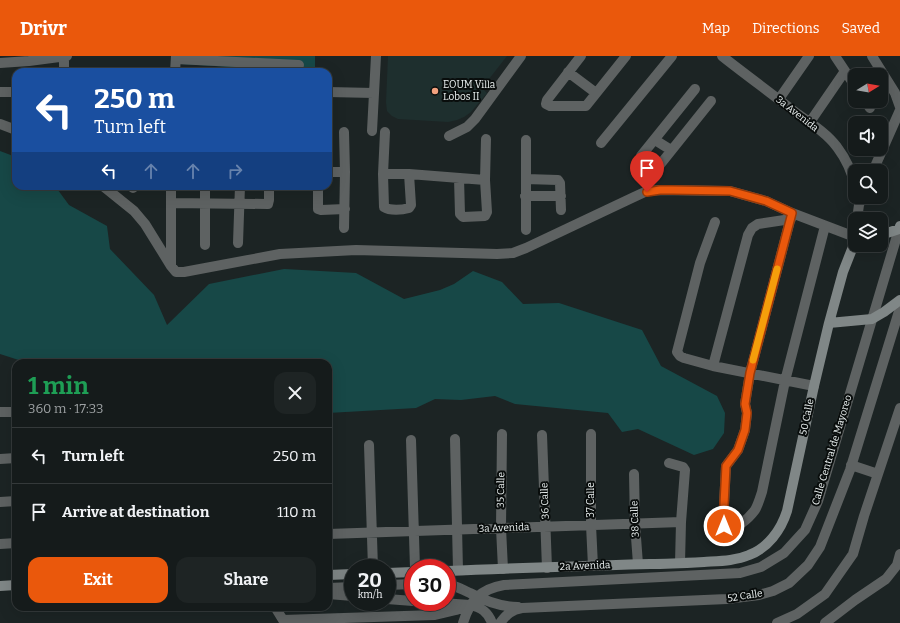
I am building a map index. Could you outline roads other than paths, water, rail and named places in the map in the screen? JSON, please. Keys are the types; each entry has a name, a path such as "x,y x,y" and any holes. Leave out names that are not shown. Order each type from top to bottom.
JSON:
{"main road":[{"path":"888,232 900,228"},
{"name":"50 Calle","path":"724,561 748,556 760,549 772,539 782,524 787,511 829,323 843,272 851,252"},
{"path":"829,323 872,319 900,300"},
{"name":"2a Avenida","path":"458,570 724,561"},
{"path":"332,575 344,574"},
{"path":"0,586 12,585"}],"street":[{"path":"64,56 64,68"},
{"path":"0,63 67,56"},
{"path":"372,131 376,56"},
{"path":"449,136 467,128 475,120 521,56"},
{"path":"581,56 547,100 546,104 550,106 586,106 624,56"},
{"path":"601,144 671,56"},
{"name":"3a Avenida","path":"722,56 810,122 830,139 837,146 848,164"},
{"path":"779,99 809,56"},
{"path":"835,56 848,76"},
{"path":"872,56 895,93 900,108 876,164"},
{"path":"175,68 176,58 299,65"},
{"path":"29,61 29,68"},
{"path":"810,122 845,71"},
{"path":"568,72 596,93"},
{"path":"641,156 695,89"},
{"path":"0,92 12,92"},
{"path":"332,92 374,93"},
{"path":"658,166 711,101"},
{"path":"0,124 12,128"},
{"path":"344,132 344,228"},
{"path":"385,132 382,174 383,202 386,209 405,210 411,205 409,174"},
{"path":"459,178 460,214 463,217 485,216 487,212 485,180 486,139"},
{"path":"526,140 526,179 530,196"},
{"path":"655,140 671,150"},
{"path":"332,172 345,172"},
{"path":"382,174 409,174 485,180"},
{"path":"526,179 558,180 560,183 561,210"},
{"path":"526,230 530,196 536,179"},
{"path":"108,190 138,215 176,272 184,272 280,254 356,250 497,254 513,253 634,196 660,190 730,191 766,201 792,216 825,226 848,238"},
{"path":"171,190 171,266"},
{"path":"205,190 205,245"},
{"path":"238,243 240,190"},
{"path":"171,203 268,204 269,190"},
{"path":"318,190 318,209 345,210"},
{"path":"530,196 560,196"},
{"path":"713,366 748,235 752,228 758,224 792,216"},
{"path":"792,216 750,373 745,404 747,413 745,430 738,450 726,466 723,524 727,528 745,522 756,509 762,492 786,380 825,226"},
{"path":"715,222 700,263 677,352 684,358 713,366 814,386"},
{"name":"Calle Central de Mayoreo","path":"479,596 494,587 504,585 740,573 761,567 784,553 805,530 818,501 900,228"},
{"name":"52 Calle","path":"500,623 513,610 522,608 727,599 759,595 773,591 789,583 808,565 820,547 852,466 900,308"},
{"path":"777,623 797,614 825,594 853,554 900,408"},
{"path":"0,412 12,412"},
{"name":"35 Calle","path":"502,434 501,528 503,569"},
{"name":"37 Calle","path":"591,434 591,525 593,566"},
{"name":"36 Calle","path":"542,435 547,568"},
{"path":"455,439 458,570"},
{"path":"411,440 415,559"},
{"path":"369,445 373,559"},
{"path":"0,458 12,458"},
{"path":"669,463 683,467 685,470 681,522 680,563"},
{"path":"852,466 878,474"},
{"name":"38 Calle","path":"634,474 635,524 638,564"},
{"path":"0,502 12,501"},
{"name":"3a Avenida","path":"332,534 681,522"},
{"path":"0,544 12,543"},
{"path":"825,623 886,579 897,565 900,554"},
{"path":"456,586 494,604 522,608"},
{"path":"332,588 344,587"},
{"path":"332,594 344,595"},
{"path":"464,623 470,606 479,596"},
{"path":"456,605 478,606 485,611 492,623"},
{"path":"277,611 283,620 435,615 470,606"}],"place":[{"name":"EOUM Villa Lobos II","path":"435,91"}]}
